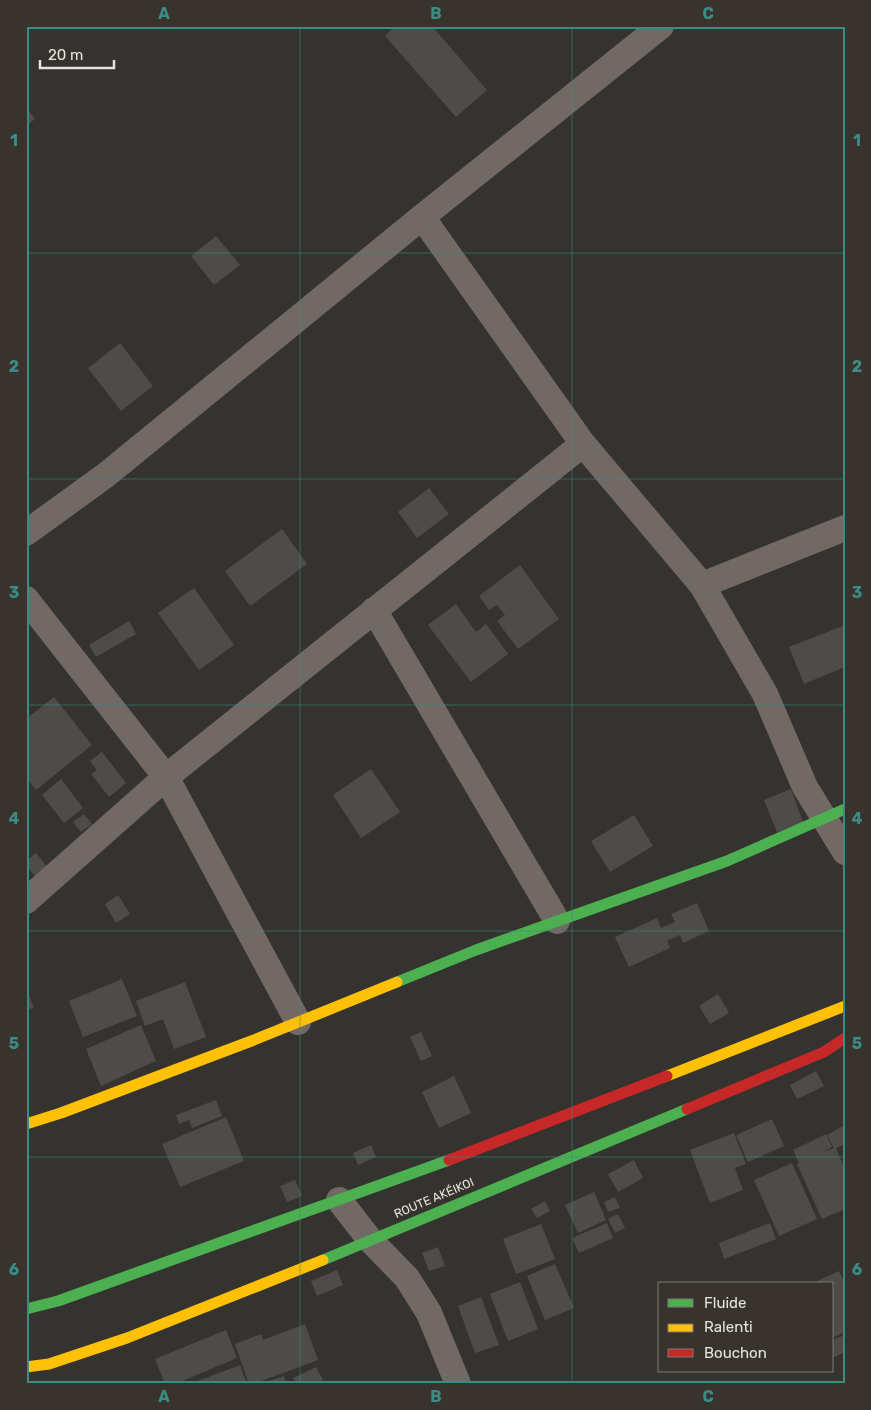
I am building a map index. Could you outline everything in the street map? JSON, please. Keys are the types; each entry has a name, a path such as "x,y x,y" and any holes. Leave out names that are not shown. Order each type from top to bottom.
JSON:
{"street":[{"path":"26,533 106,475 422,217 661,26"},
{"path":"422,217 582,444 702,586 766,694 805,787 834,814 845,852"},
{"path":"26,901 166,777 582,444"},
{"path":"702,586 845,528"},
{"path":"26,599 166,777 298,1022"},
{"path":"374,610 557,921"},
{"path":"26,1124 70,1110 254,1040 476,950 727,861 834,814"},
{"path":"26,1309 58,1301 481,1149 845,1006"},
{"name":"ROUTE AKÉIKOI","path":"26,1367 49,1364 127,1338 265,1284 824,1052 845,1038"},
{"path":"340,1200 370,1240 407,1278 429,1313 458,1384"}],"building":[{"path":"395,26 432,26 487,90 456,117 385,36"},
{"path":"26,107 35,119 26,126"},
{"path":"216,236 240,265 214,285 191,256"},
{"path":"120,343 153,386 121,411 88,368"},
{"path":"429,488 449,514 417,538 398,512"},
{"path":"282,529 307,564 250,606 225,571"},
{"path":"520,565 559,619 518,649 497,621 505,615 497,605 489,610 479,596"},
{"path":"194,588 234,645 199,670 158,613"},
{"path":"456,604 476,632 486,624 508,654 471,682 428,625"},
{"path":"129,621 136,634 96,657 89,645"},
{"path":"845,625 845,667 804,684 789,647"},
{"path":"54,697 92,745 36,790 26,778 26,719"},
{"path":"102,752 126,783 109,797 91,774 97,770 90,761"},
{"path":"371,769 400,812 361,838 333,795"},
{"path":"61,779 83,808 64,823 42,795"},
{"path":"791,789 803,822 777,832 764,800"},
{"path":"84,814 92,824 81,832 73,822"},
{"path":"634,815 653,846 610,872 591,841"},
{"path":"36,853 49,869 37,879 26,865 26,861"},
{"path":"118,895 130,914 116,923 105,904"},
{"path":"697,903 709,931 683,943 680,935 667,941 670,948 629,967 615,937 657,918 661,928 675,922 671,914"},
{"path":"122,979 137,1016 83,1037 69,1001"},
{"path":"185,982 206,1037 174,1049 163,1019 145,1026 136,1001"},
{"path":"26,989 34,1007 26,1011"},
{"path":"718,994 729,1013 710,1024 699,1006"},
{"path":"141,1025 156,1061 101,1086 86,1049"},
{"path":"421,1032 432,1056 421,1061 410,1037"},
{"path":"816,1071 824,1086 797,1099 790,1085"},
{"path":"454,1076 471,1113 439,1128 422,1092"},
{"path":"216,1100 222,1116 192,1128 189,1120 179,1124 176,1115"},
{"path":"226,1117 244,1161 180,1187 162,1144"},
{"path":"772,1119 784,1146 748,1162 736,1135"},
{"path":"843,1126 845,1129 845,1144 836,1148 845,1169 845,1209 822,1219 797,1164 799,1163 793,1150 826,1134 832,1147 823,1152 834,1148 827,1135"},
{"path":"734,1133 746,1164 735,1168 743,1190 710,1203 690,1150"},
{"path":"371,1145 376,1157 358,1165 353,1153"},
{"path":"634,1160 643,1178 618,1192 608,1174"},
{"path":"792,1163 817,1219 779,1236 754,1180"},
{"path":"295,1180 302,1196 287,1202 280,1186"},
{"path":"594,1192 606,1220 578,1233 565,1205"},
{"path":"615,1197 620,1208 608,1212 604,1202"},
{"path":"545,1201 550,1211 537,1218 531,1209"},
{"path":"618,1214 625,1228 615,1233 608,1219"},
{"path":"607,1223 613,1238 579,1253 572,1238"},
{"path":"770,1223 776,1239 724,1259 719,1243"},
{"path":"541,1224 555,1259 516,1274 503,1239"},
{"path":"438,1247 445,1266 429,1271 422,1253"},
{"path":"555,1264 574,1308 545,1320 527,1276"},
{"path":"337,1270 343,1285 317,1296 311,1281"},
{"path":"839,1271 845,1284 845,1332 834,1337 834,1282 815,1282"},
{"path":"520,1282 538,1329 508,1341 490,1294"},
{"path":"481,1297 499,1345 475,1353 458,1306"},
{"path":"305,1324 318,1360 249,1384 235,1344 261,1334 263,1340"},
{"path":"226,1330 237,1358 175,1384 165,1384 155,1359"},
{"path":"845,1335 845,1352 834,1357 834,1339"},
{"path":"240,1365 247,1384 190,1384"},
{"path":"316,1367 323,1380 319,1382 320,1384 296,1384 293,1378"},
{"path":"284,1376 286,1384 263,1384 263,1383"}],"traffic: fast":[{"path":"397,982 476,950 727,861 845,809"},
{"path":"323,1260 687,1109"},
{"path":"26,1309 58,1301 449,1160"}],"traffic: slow":[{"path":"26,1124 61,1113 254,1040 397,982"},
{"path":"667,1076 845,1006"},
{"path":"26,1367 49,1364 127,1338 323,1260"}],"traffic: jam":[{"path":"687,1109 824,1052 845,1038"},
{"path":"449,1160 667,1076"}]}
